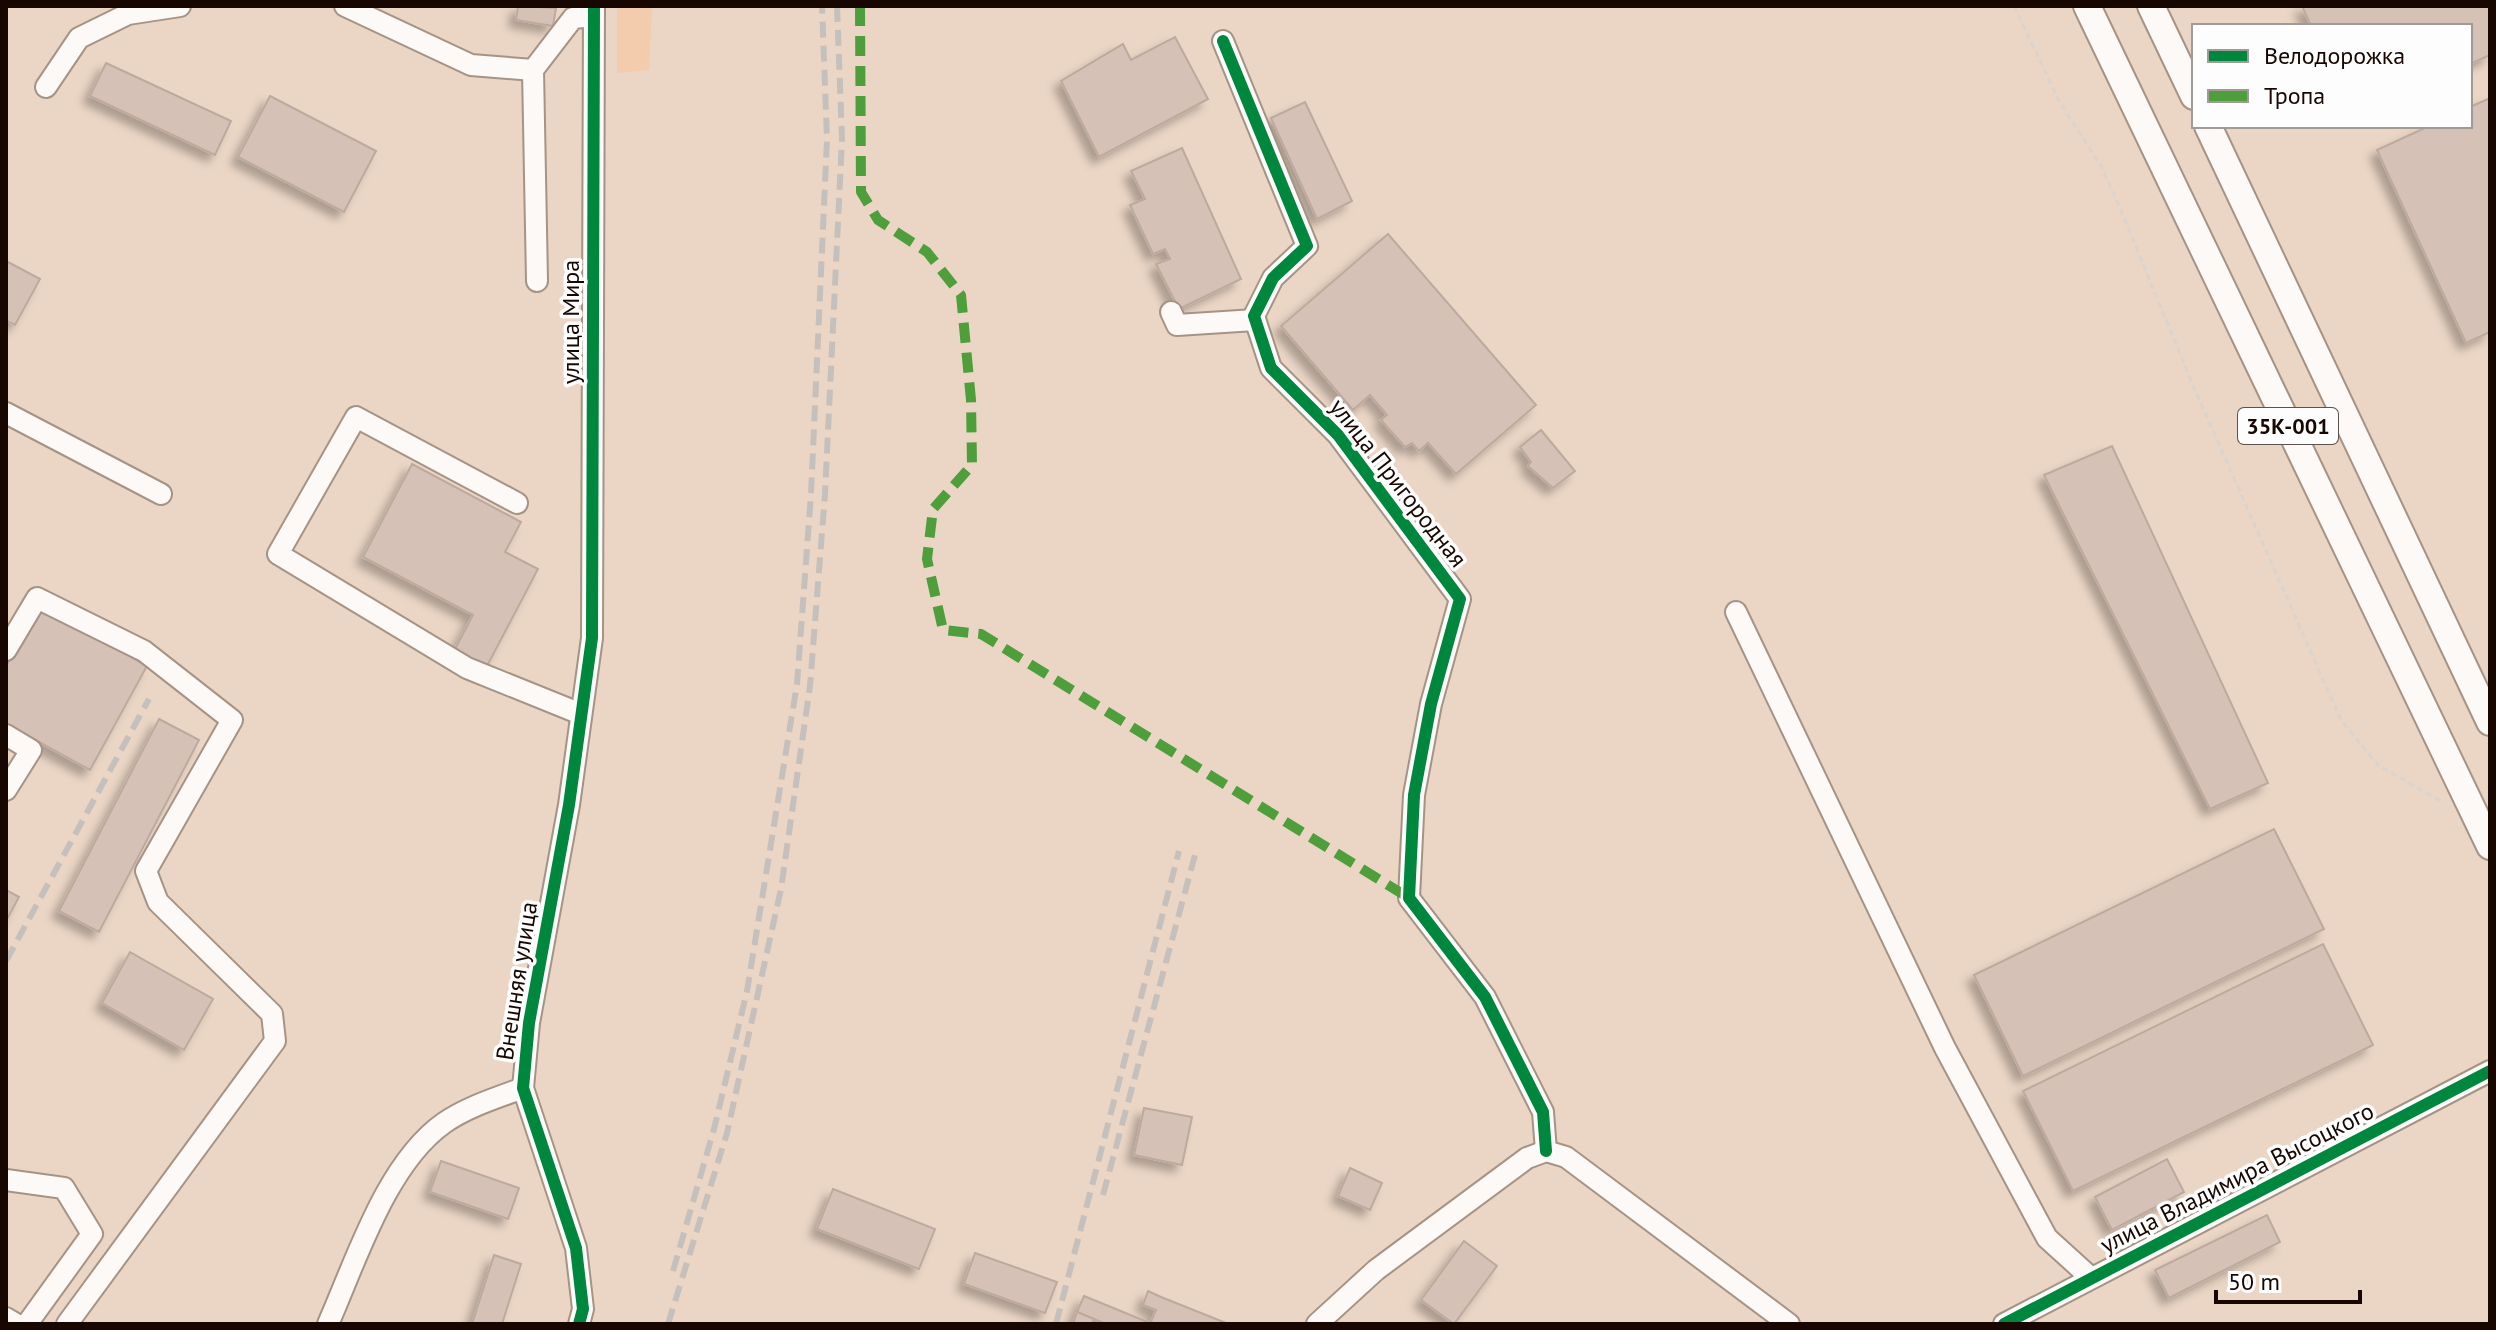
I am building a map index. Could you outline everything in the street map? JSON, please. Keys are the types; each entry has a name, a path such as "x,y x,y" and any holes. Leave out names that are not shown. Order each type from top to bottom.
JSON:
{"main road":[{"name":"35К-001","path":"2087,6 2484,835"},
{"path":"2151,6 2192,92"},
{"name":"35К-001","path":"2209,128 2490,722"}],"street":[{"path":"46,87 79,38 128,14 180,6"},
{"path":"345,6 471,65 533,70"},
{"path":"537,281 533,70 573,18 594,11"},
{"name":"улица Мира","path":"592,638 594,11"},
{"path":"1171,312 1177,325 1255,320 1273,278 1307,246 1223,41"},
{"name":"улица Пригородная","path":"1255,320 1271,368 1338,435 1460,599 1431,704 1414,795 1409,898 1485,997 1543,1112 1546,1151"},
{"path":"6,413 161,494"},
{"path":"517,503 356,417 278,554 467,668 581,714"},
{"path":"6,650 37,598 144,651 232,720 146,871 158,902 272,1014 275,1041 67,1324"},
{"path":"1736,612 1960,1076 2047,1238 2091,1278"},
{"name":"Внешняя улица","path":"579,1324 583,1309 576,1248 523,1088 529,1023 569,805 592,638"},
{"path":"6,735 31,750 6,790"},
{"name":"улица Владимира Высоцкого","path":"2004,1324 2490,1071"},
{"path":"328,1324 403,1163 443,1124 483,1102 523,1088"},
{"path":"1317,1324 1376,1270 1527,1158 1546,1151 1566,1157 1789,1324"},
{"path":"6,1180 64,1188 92,1234 27,1324"},
{"path":"6,1318 16,1324"}],"path":[{"path":"2014,6 2059,101 2102,168 2195,390 2341,720 2378,765 2484,835"}],"shaded area":[{"path":"617,6 652,6 649,70 617,73"}],"building":[{"path":"518,6 556,8 553,26 516,20"},
{"path":"2302,6 2490,6 2490,55 2472,63 2472,24 2310,24"},
{"path":"1175,37 1208,99 1099,157 1061,81 1123,44 1131,60"},
{"path":"106,63 231,121 215,155 90,96"},
{"path":"270,96 376,151 344,212 238,157"},
{"path":"2490,98 2490,332 2466,343 2377,150 2425,128 2472,128 2472,106"},
{"path":"1305,102 1352,201 1317,219 1271,118"},
{"path":"1182,148 1241,279 1179,309 1156,264 1170,259 1165,249 1153,254 1130,205 1145,199 1131,171"},
{"path":"1388,234 1536,405 1456,474 1428,443 1419,451 1412,443 1405,447 1381,420 1387,415 1370,395 1353,410 1281,326"},
{"path":"6,261 40,279 15,325 6,320"},
{"path":"1541,430 1575,471 1553,488 1528,466 1531,462 1520,447"},
{"path":"2112,446 2268,783 2210,809 2044,475"},
{"path":"412,464 521,522 505,552 538,569 486,668 454,651 473,615 363,557"},
{"path":"39,606 147,666 90,770 6,724 6,666"},
{"path":"159,719 199,740 99,932 59,911"},
{"path":"2274,829 2324,929 2023,1076 1974,975"},
{"path":"6,890 19,897 6,921"},
{"path":"2323,944 2373,1045 2073,1191 2023,1091"},
{"path":"130,952 213,999 184,1050 102,1003"},
{"path":"1144,1108 1192,1117 1182,1165 1134,1155"},
{"path":"2167,1159 2184,1192 2112,1230 2095,1197"},
{"path":"441,1161 519,1188 508,1219 430,1192"},
{"path":"1350,1168 1382,1183 1370,1210 1338,1196"},
{"path":"833,1189 935,1229 919,1269 817,1229"},
{"path":"2267,1215 2280,1242 2169,1298 2155,1270"},
{"path":"1464,1241 1497,1266 1454,1324 1421,1300"},
{"path":"975,1253 1057,1282 1045,1313 964,1284"},
{"path":"494,1255 521,1264 502,1324 472,1324"},
{"path":"1148,1291 1226,1323 1150,1324 1156,1310 1143,1305"},
{"path":"1084,1296 1150,1324 1106,1324 1077,1312"},
{"path":"1077,1312 1094,1319 1092,1324 1073,1324"}],"railway":[{"path":"673,1271 714,1129 747,991 797,684 811,494 827,139 822,6"},
{"path":"668,1324 727,1133 781,889 810,686 825,494 842,139 837,6"},
{"path":"6,961 149,699"},
{"path":"1056,1324 1179,851"},
{"path":"1103,1195 1195,855"}],"marked path":[{"path":"860,6 861,192 878,220 927,252 961,295 971,400 972,465 933,509 927,559 943,630 981,634 1409,898"}],"cycle path":[{"path":"579,1324 583,1309 576,1248 523,1088 529,1023 569,805 592,638 594,6"},
{"path":"1223,41 1307,246 1273,278 1254,316 1271,368 1338,435 1460,599 1431,704 1414,795 1409,898 1485,997 1543,1112 1546,1151"},
{"path":"2004,1324 2490,1071"}]}
